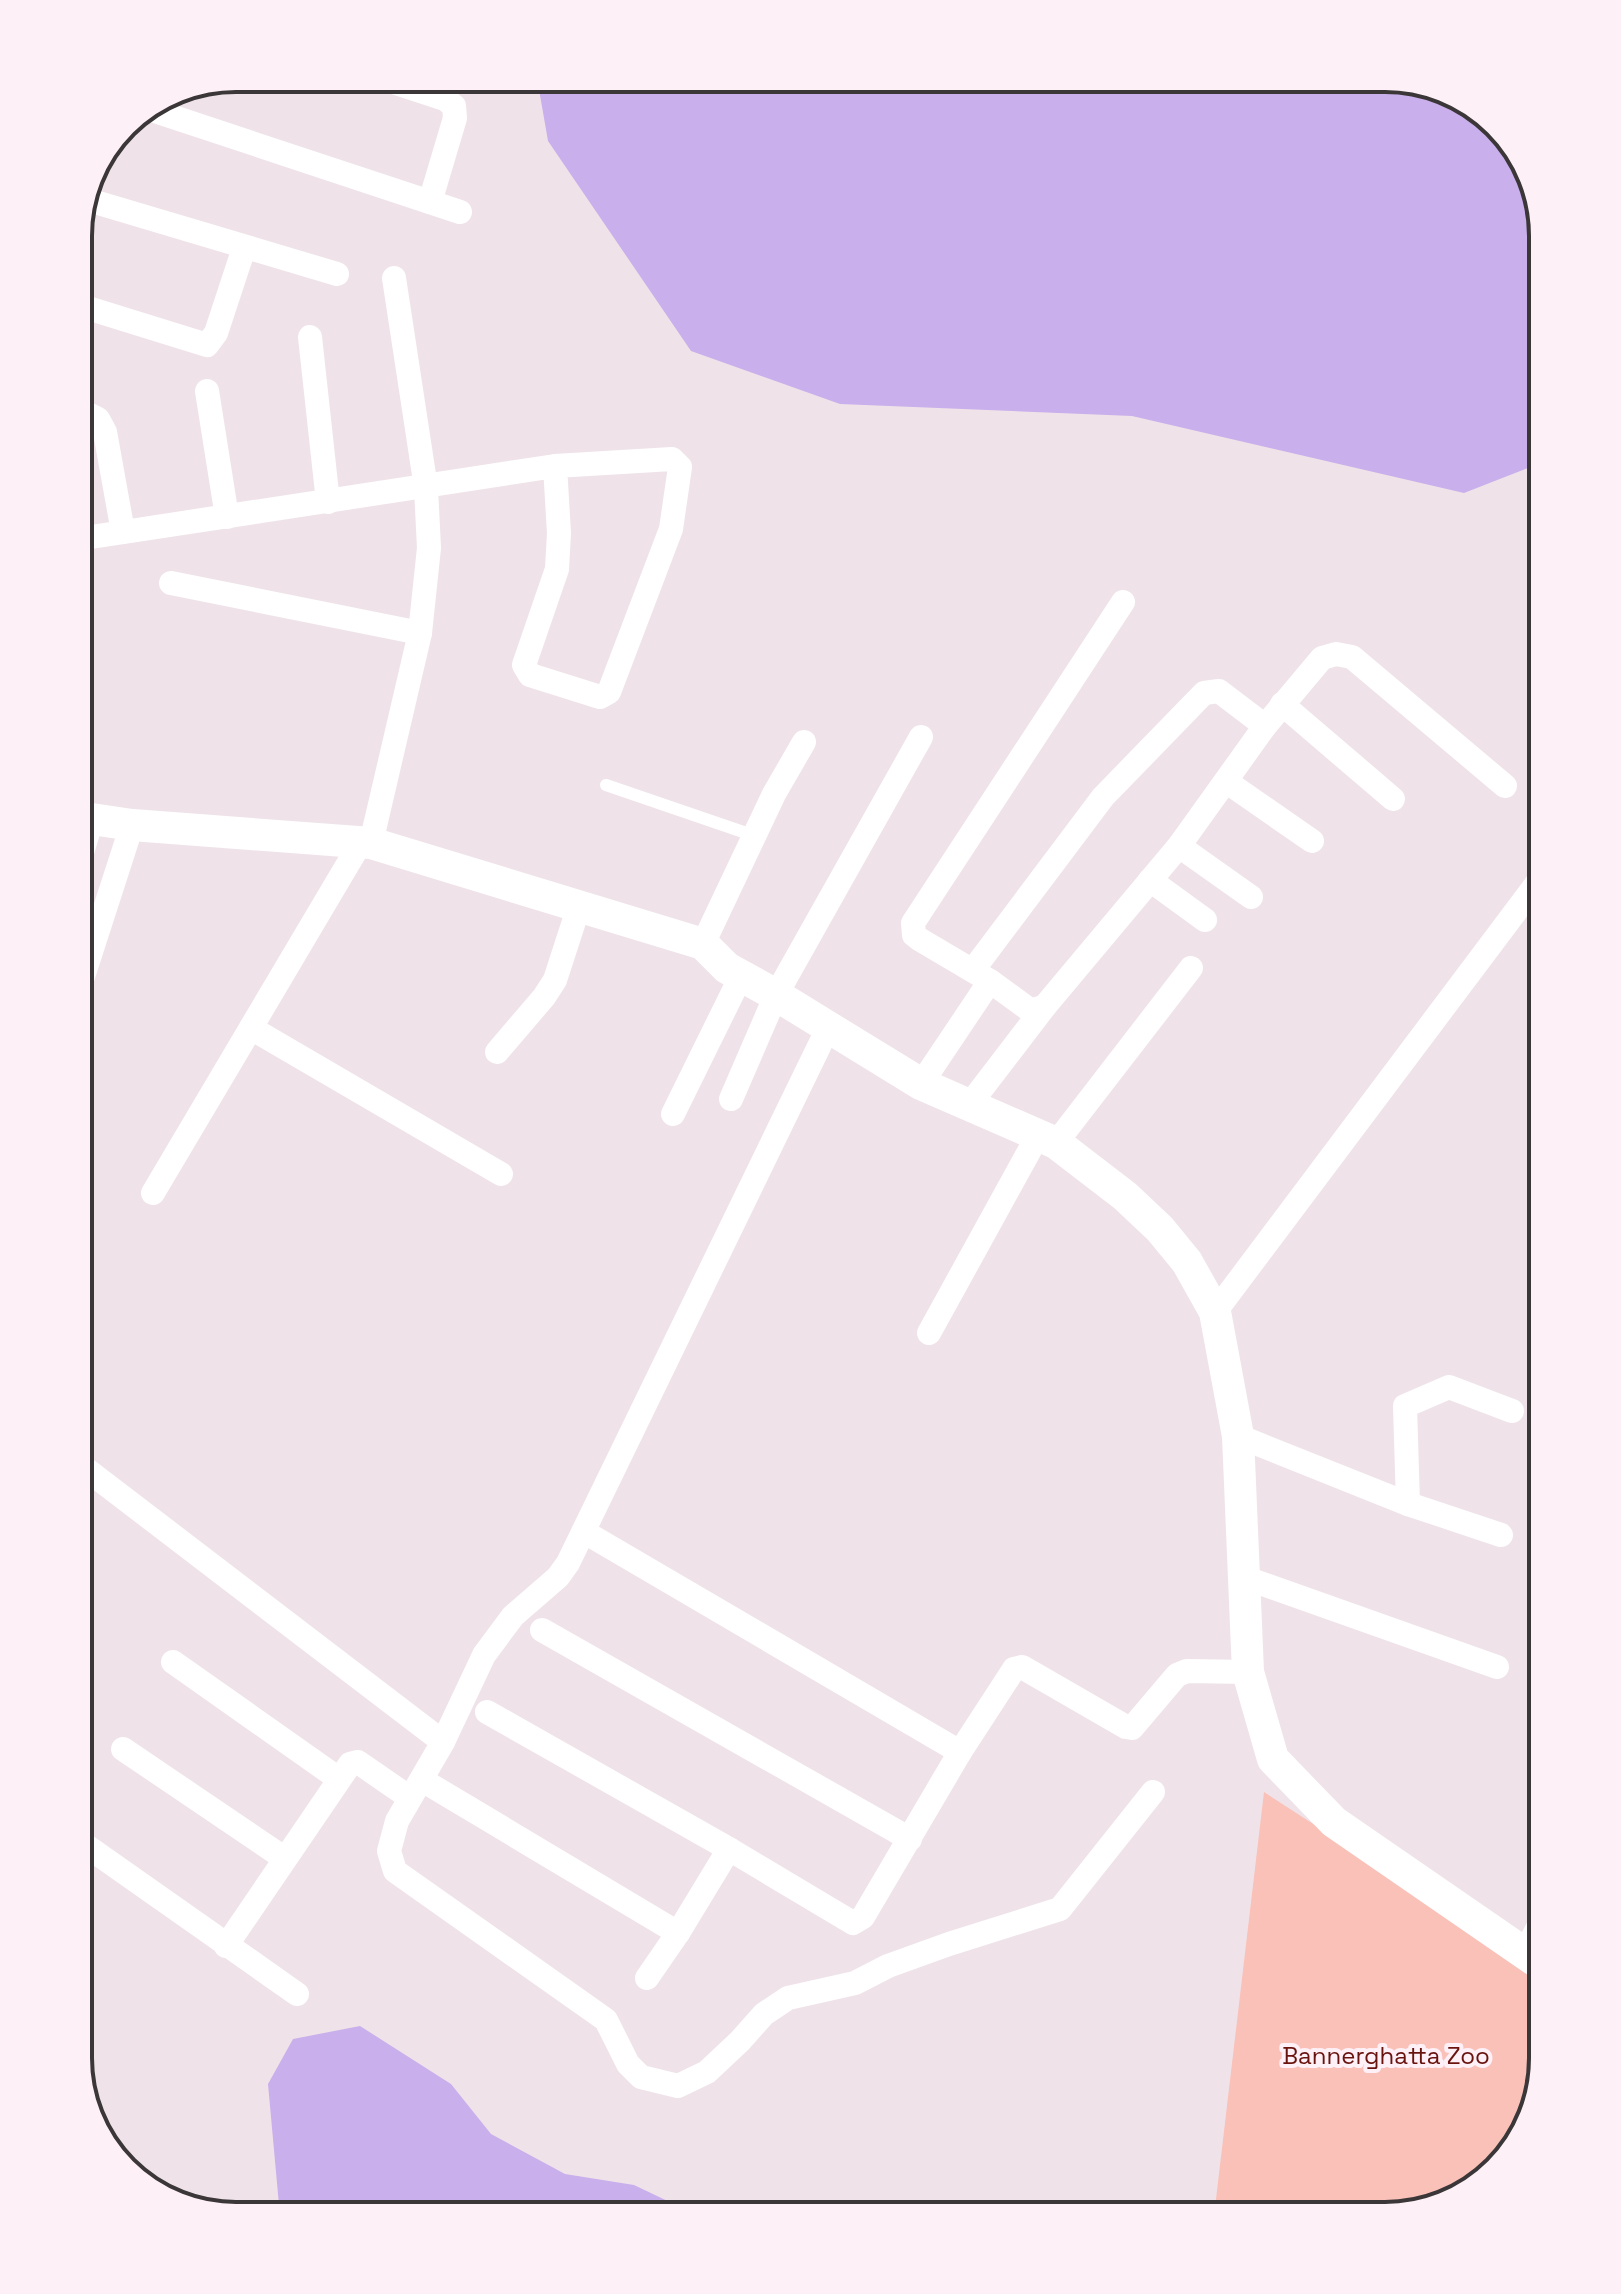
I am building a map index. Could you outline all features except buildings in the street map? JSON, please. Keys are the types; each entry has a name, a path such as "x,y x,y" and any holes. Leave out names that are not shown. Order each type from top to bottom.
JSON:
{"street":[{"path":"424,92 445,99 454,106 455,118 430,202"},
{"path":"161,113 460,212"},
{"path":"96,202 337,274"},
{"path":"92,309 207,345 216,333 244,248"},
{"path":"153,1193 366,843 420,633 429,548 426,488 394,278"},
{"path":"310,337 328,502"},
{"path":"207,391 227,517"},
{"path":"92,416 98,419 105,432 123,532"},
{"path":"92,537 555,466 672,459 680,467 671,529 609,692 600,697 530,675 524,665 557,569 559,533 555,466"},
{"path":"171,583 420,633"},
{"path":"1045,1006 1034,1010 1027,1008 914,935 913,923 1123,602"},
{"path":"970,1104 1045,1006 1179,846 1265,726 1322,658 1336,654 1352,657 1505,786"},
{"path":"921,1084 981,976 1103,797 1204,693 1219,691 1265,726"},
{"path":"1282,704 1393,799"},
{"path":"731,1099 776,995 921,737"},
{"path":"703,944 804,742"},
{"path":"1227,782 1312,841"},
{"path":"92,819 132,825 366,843 703,944 727,968 921,1084 1047,1140 1125,1196 1160,1229 1187,1262 1215,1312 1238,1436 1248,1672 1273,1759 1334,1822 1529,1957"},
{"path":"92,949 132,825"},
{"path":"1179,846 1251,897"},
{"path":"1150,880 1205,920"},
{"path":"1215,1312 1529,894"},
{"path":"497,1052 555,980 579,906"},
{"path":"929,1333 1047,1140 1191,968"},
{"path":"673,1114 741,976"},
{"path":"251,1028 501,1174"},
{"path":"828,1028 568,1563 558,1577 513,1616 497,1635 475,1671 443,1742 397,1821 389,1851 395,1871 606,2020 628,2064 641,2077 678,2086 707,2072 764,2014 788,1998 855,1983 888,1966 1060,1909 1153,1792"},
{"path":"1408,1504 1405,1406 1449,1387 1512,1411"},
{"path":"1238,1436 1408,1504 1501,1535"},
{"path":"92,1474 443,1742"},
{"path":"593,1537 960,1752"},
{"path":"1243,1577 1497,1667"},
{"path":"542,1630 910,1839"},
{"path":"173,1662 339,1779"},
{"path":"487,1712 853,1923 863,1917 960,1752 1014,1669 1022,1667 1132,1728 1177,1675 1187,1671 1248,1672"},
{"path":"123,1749 284,1858"},
{"path":"226,1946 339,1779 350,1764 358,1762 416,1789 678,1933"},
{"path":"647,1978 729,1849"},
{"path":"92,1850 297,1994"}],"lane":[{"path":"606,785 755,836"}],"green space":[{"name":"Bannerghatta Zoo","path":"1264,1792 1494,1941 1529,1968 1528,2077 1518,2113 1499,2146 1473,2172 1440,2191 1404,2201 1385,2202 1216,2202"}],"shaded area":[{"path":"539,92 1395,92 1422,97 1457,111 1487,134 1510,164 1524,199 1529,236 1529,467 1464,493 1132,416 840,404 691,351 548,141"},
{"path":"360,2026 451,2084 491,2134 565,2174 634,2185 670,2202 279,2202 268,2084 293,2039"}]}
